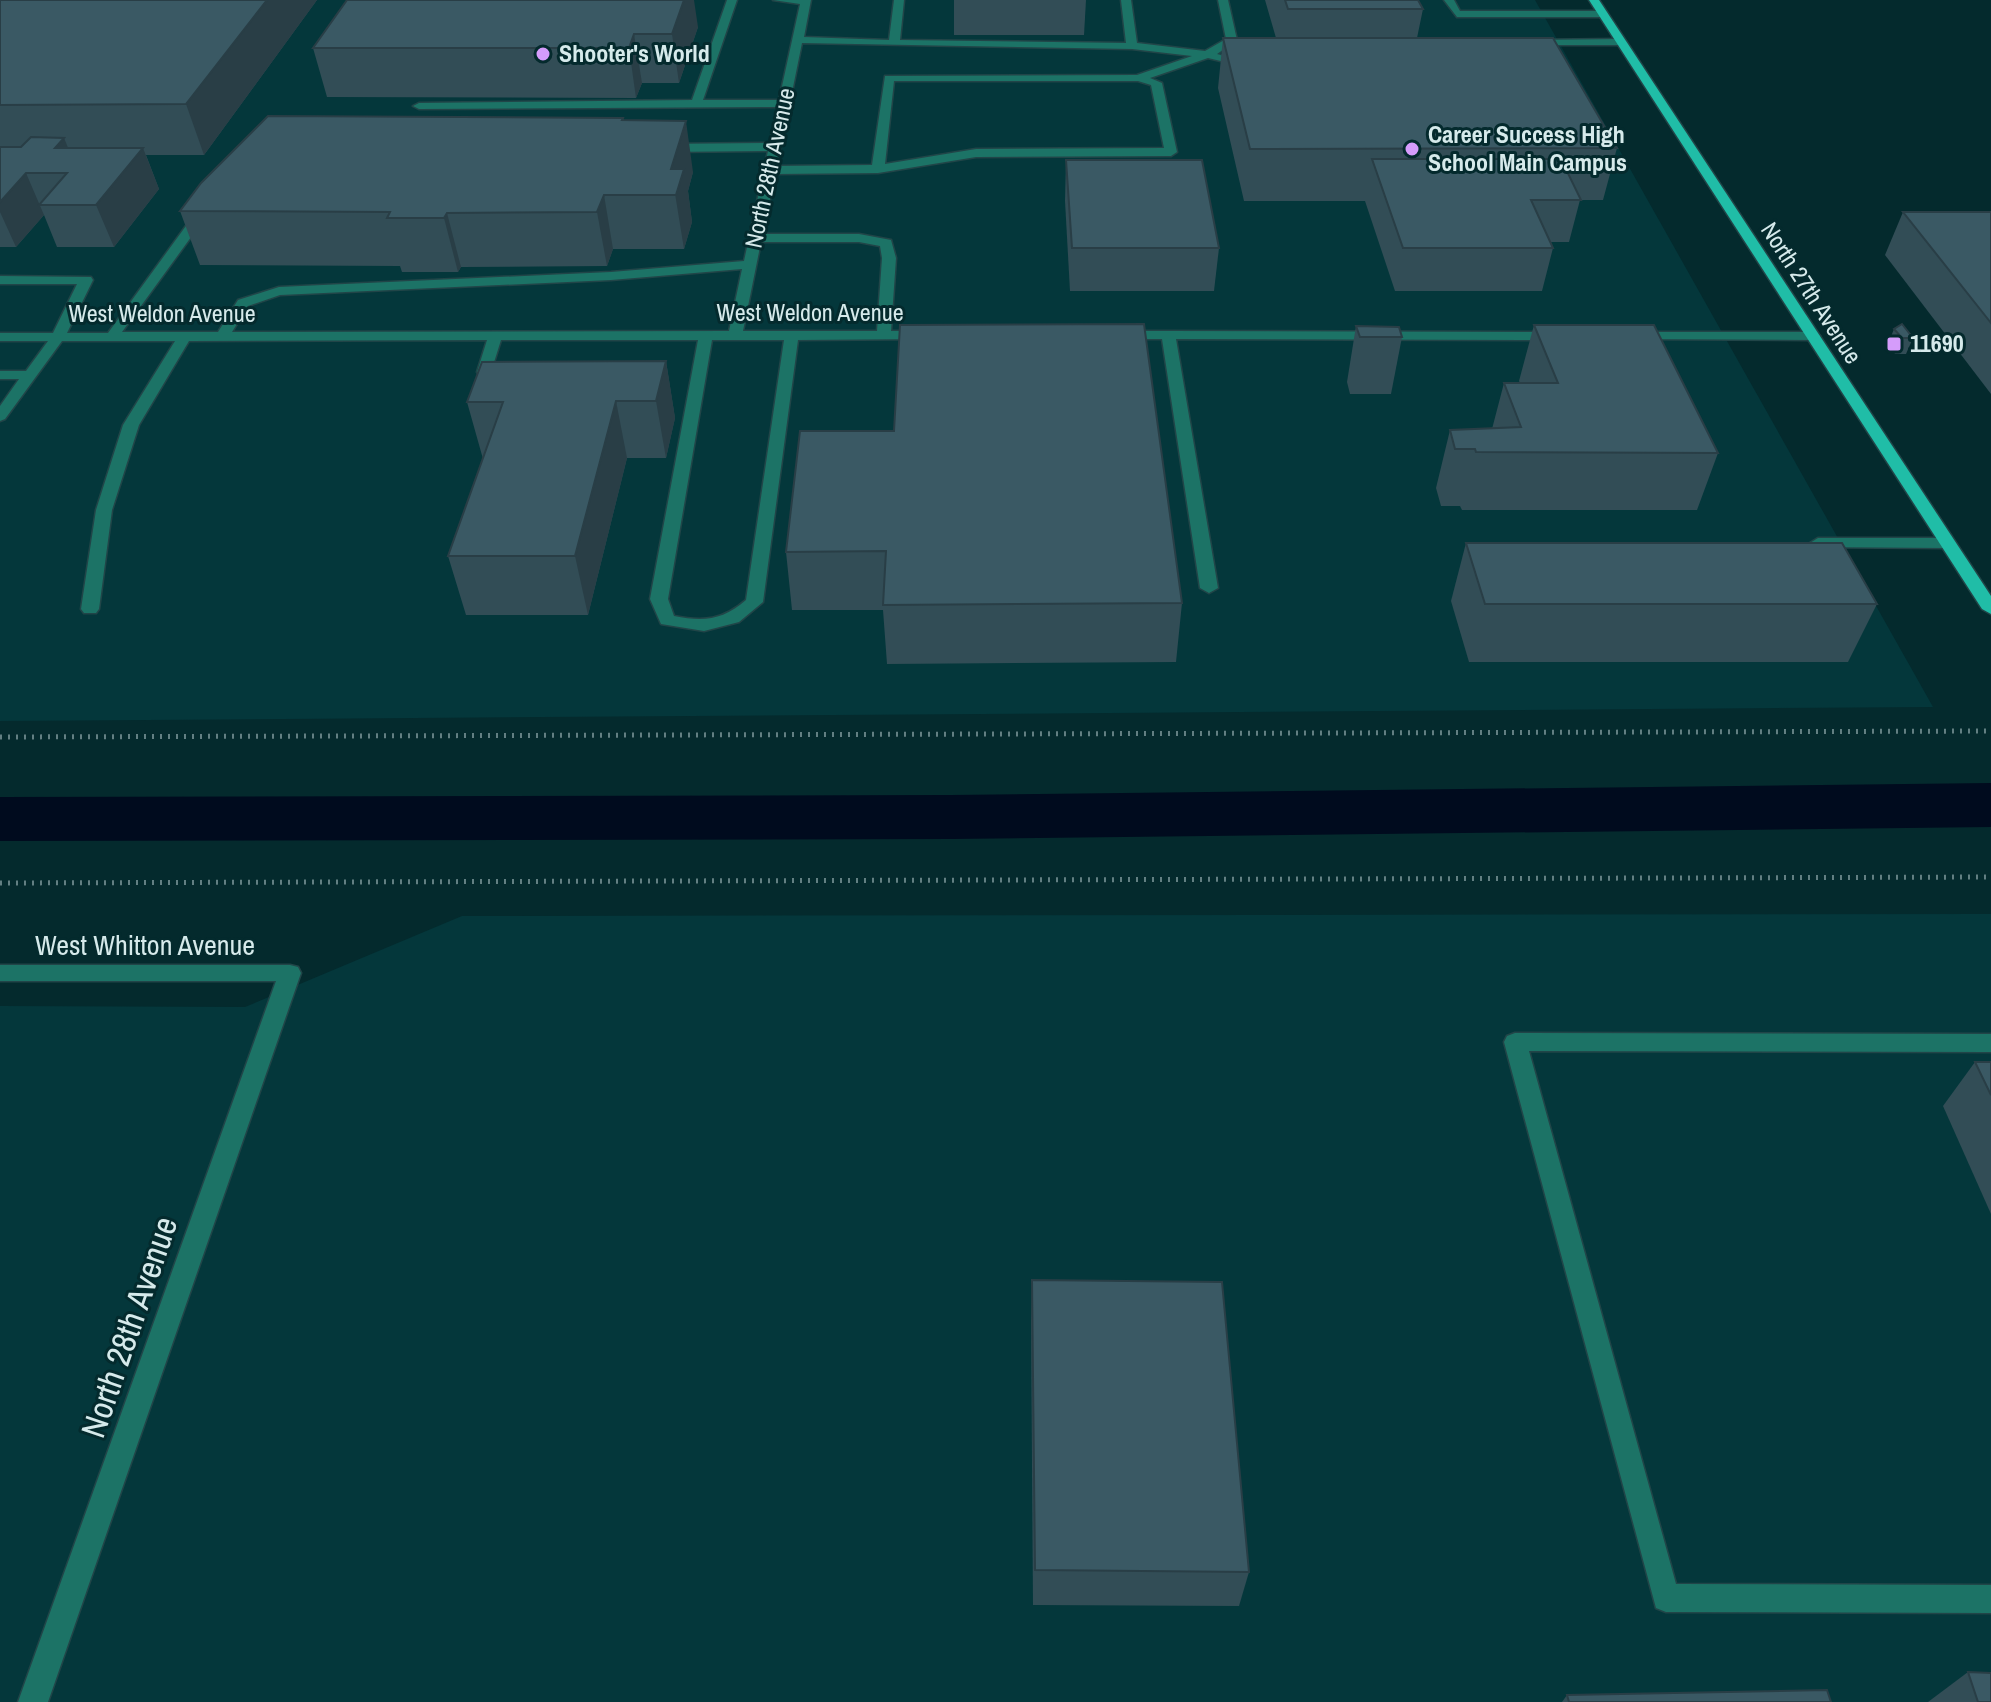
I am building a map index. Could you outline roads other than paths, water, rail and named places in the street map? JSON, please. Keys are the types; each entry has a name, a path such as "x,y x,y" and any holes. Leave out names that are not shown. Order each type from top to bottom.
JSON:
{"main road":[{"name":"North 27th Avenue","path":"1594,0 1991,609"}],"street":[{"path":"696,104 732,0"},
{"path":"778,0 806,0"},
{"name":"North 28th Avenue","path":"735,335 806,0"},
{"path":"894,43 899,0"},
{"path":"1126,0 1132,46"},
{"path":"1138,78 1207,55 1232,40 1223,0"},
{"path":"1449,0 1457,14 1602,14"},
{"path":"798,40 1132,46 1207,55 1256,66"},
{"path":"1515,44 1621,42"},
{"path":"770,170 878,169 976,153 1171,152 1156,83 1138,78 889,78 878,169"},
{"path":"419,106 784,103"},
{"path":"651,148 775,147"},
{"path":"112,337 213,198"},
{"path":"755,238 859,238 886,243 889,258 884,335"},
{"path":"223,336 243,303 279,291 611,276 667,269 750,265"},
{"path":"0,280 86,280 58,337 0,416"},
{"path":"496,335 484,372 489,385 512,394"},
{"path":"706,335 688,396 659,599 667,620 701,628 735,620 754,602 792,335"},
{"name":"West Weldon Avenue","path":"0,337 947,335"},
{"path":"1105,335 1573,336"},
{"path":"1168,335 1209,588"},
{"path":"1619,336 1813,336"},
{"path":"90,609 104,510 131,425 184,337"},
{"path":"0,375 30,375"},
{"path":"1794,543 1946,543"},
{"name":"West Whitton Avenue","path":"0,973 290,973"},
{"name":"North 28th Avenue","path":"33,1702 290,973"},
{"path":"1991,1043 1515,1042 1666,1598 1991,1599"}],"waterway":[{"path":"0,819 951,817 1991,805"}],"place":[{"name":"Shooter's World","path":"543,54"},
{"name":"Career Success High School Main Campus","path":"1412,149"},
{"name":"11690","path":"1894,344"}]}
